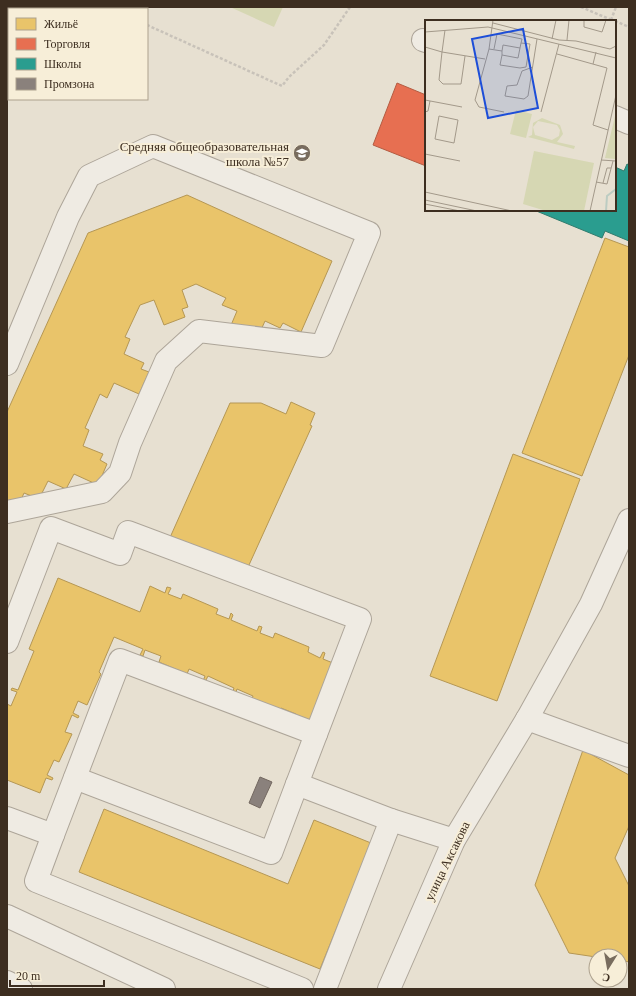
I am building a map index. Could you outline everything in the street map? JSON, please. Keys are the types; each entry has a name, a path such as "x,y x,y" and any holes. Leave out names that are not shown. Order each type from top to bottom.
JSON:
{"street":[{"path":"616,117 629,123"},
{"path":"7,364 68,217 89,176 153,146 370,232 322,346 199,331 166,361 130,443 120,473 102,492 7,512"},
{"name":"улица Аксакова","path":"389,989 454,840 527,719 591,604 629,520"},
{"path":"7,642 50,528 120,554 128,532 360,619 271,853 75,778"},
{"path":"302,989 36,881 120,660 316,734"},
{"path":"527,719 629,756"},
{"path":"297,784 391,820 454,840"},
{"path":"7,818 53,836"},
{"path":"325,989 391,820"},
{"path":"7,916 164,989"},
{"path":"7,982 21,989"}],"path":[{"path":"148,26 282,86 289,77 324,45 350,7"},
{"path":"581,7 611,20"},
{"path":"613,20 616,7"},
{"path":"616,22 629,27"}],"green space":[{"path":"230,7 283,7 274,27"}],"building: Жильё":[{"path":"187,195 332,261 301,332 283,323 280,328 265,321 256,341 226,337 237,311 222,305 226,298 196,284 182,290 188,307 182,309 185,317 164,325 154,300 140,305 125,337 130,339 124,354 144,363 141,369 149,372 139,394 114,383 107,398 100,394 85,428 89,430 83,446 103,454 100,460 107,464 98,485 74,474 66,489 48,481 39,499 24,493 17,509 7,505 7,412 88,233"},
{"path":"605,238 629,247 629,355 582,476 522,453"},
{"path":"291,402 315,413 310,425 312,426 244,576 168,542 230,403 261,403 286,414"},
{"path":"513,454 580,479 497,701 430,676"},
{"path":"58,578 140,612 150,586 165,593 167,587 171,588 168,594 181,599 183,594 218,609 216,614 229,619 231,613 233,615 231,620 257,631 259,626 262,627 260,633 273,638 275,633 309,647 308,652 320,658 323,652 325,653 323,659 338,665 315,722 299,716 297,721 294,720 296,714 281,708 279,713 251,702 253,696 237,689 235,695 232,694 234,688 208,676 205,682 203,681 205,676 189,669 187,674 159,662 161,656 145,650 143,656 140,655 143,649 114,637 99,672 101,674 87,705 78,701 73,713 79,716 78,718 72,715 65,732 72,734 59,762 54,760 47,775 53,778 52,780 46,778 40,793 7,780 7,704 11,706 17,692 11,690 12,688 18,690 34,651 29,649"},
{"path":"583,750 629,775 629,826 615,858 629,886 629,962 628,948 588,948 588,956 569,953 535,885"},
{"path":"104,809 288,884 314,820 371,843 320,969 79,872"}],"building: Торговля":[{"path":"397,83 425,95 425,166 373,145"}],"building: Школы":[{"path":"627,164 629,165 629,241 605,231 602,238 536,211 616,211 616,167 624,171"}],"building: Промзона":[{"path":"260,777 272,782 260,808 249,803"}],"place":[{"name":"Средняя общеобразовательная школа №57","path":"302,153"}]}
